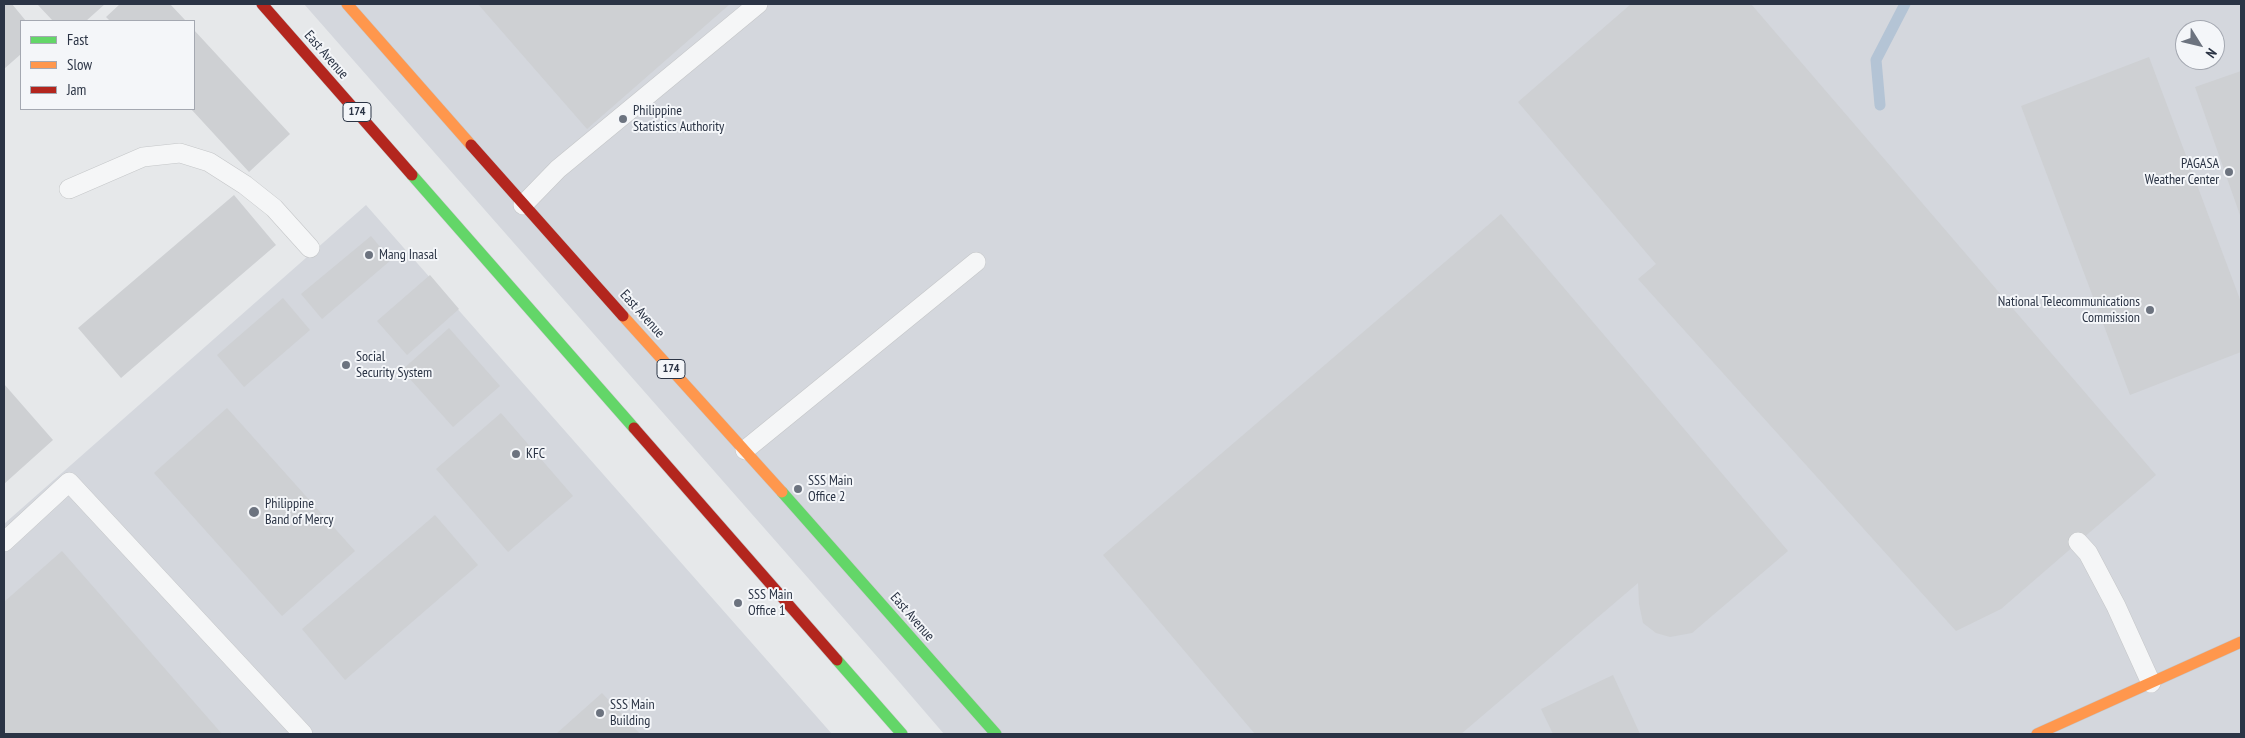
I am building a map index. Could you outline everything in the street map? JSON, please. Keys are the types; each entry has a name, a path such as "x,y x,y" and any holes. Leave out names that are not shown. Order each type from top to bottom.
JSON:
{"main road":[{"name":"East Avenue","path":"262,4 902,734"},
{"name":"East Avenue","path":"347,4 523,205 745,450 996,734"},
{"path":"2037,734 2241,642"}],"lane":[{"path":"523,205 558,169 758,4"},
{"path":"69,189 143,157 180,153 209,162 245,185 274,208 310,248"},
{"path":"745,450 976,262"},
{"path":"4,542 69,482 303,734"},
{"path":"2078,542 2088,553 2116,606 2151,683"}],"shaded area":[{"path":"304,4 2241,4 2241,734 944,734"},
{"name":"Social Security System","path":"366,205 832,734 4,734 4,524"}],"building":[{"path":"4,4 12,4 25,20 20,20 20,55 4,69"},
{"path":"37,4 105,4 87,20 52,20"},
{"path":"120,4 170,4 185,20 109,20 106,17"},
{"path":"478,4 730,4 587,129"},
{"path":"1631,4 1751,4 2156,475 2001,609 1956,631 1638,279 1656,264 1518,102"},
{"path":"195,31 290,134 249,172 192,110 195,110"},
{"path":"2149,57 2241,302 2241,352 2130,395 2021,106"},
{"path":"2241,71 2241,218 2195,87"},
{"path":"234,195 276,245 121,378 78,328"},
{"path":"1501,214 1788,551 1692,633 1670,637 1656,633 1643,623 1639,604 1638,583 1461,734 1255,734 1103,555"},
{"path":"371,236 391,260 322,319 301,294"},
{"path":"430,275 459,309 407,355 377,321"},
{"path":"283,298 310,330 244,387 217,355"},
{"path":"449,328 500,386 453,427 402,370"},
{"path":"4,384 53,440 4,484"},
{"name":"Philippine Band of Mercy","path":"227,408 355,551 282,616 154,473"},
{"path":"501,413 573,496 508,552 436,469"},
{"path":"435,515 478,565 345,680 302,629"},
{"path":"62,551 222,734 4,734 4,602"},
{"path":"1613,675 1640,734 1553,734 1541,709"},
{"name":"SSS Main Building","path":"602,693 640,734 556,734"}],"waterway":[{"path":"1880,105 1876,60 1905,4"}],"traffic: fast":[{"path":"412,175 634,428"},
{"path":"782,492 996,734"},
{"path":"837,660 902,734"}],"traffic: slow":[{"path":"347,4 471,145"},
{"path":"623,316 782,492"},
{"path":"2037,734 2241,642"}],"traffic: jam":[{"path":"262,4 412,175"},
{"path":"471,145 623,316"},
{"path":"634,428 837,660"}],"place":[{"name":"Philippine Statistics Authority","path":"623,119"},
{"name":"PAGASA Weather Center","path":"2229,172"},
{"name":"Mang Inasal","path":"369,255"},
{"name":"National Telecommunications Commission","path":"2150,310"},
{"name":"Social Security System","path":"346,365"},
{"name":"KFC","path":"516,454"},
{"name":"SSS Main Office 2","path":"798,489"},
{"name":"Philippine Band of Mercy","path":"254,512"},
{"name":"SSS Main Office 1","path":"738,603"},
{"name":"SSS Main Building","path":"600,713"}]}
